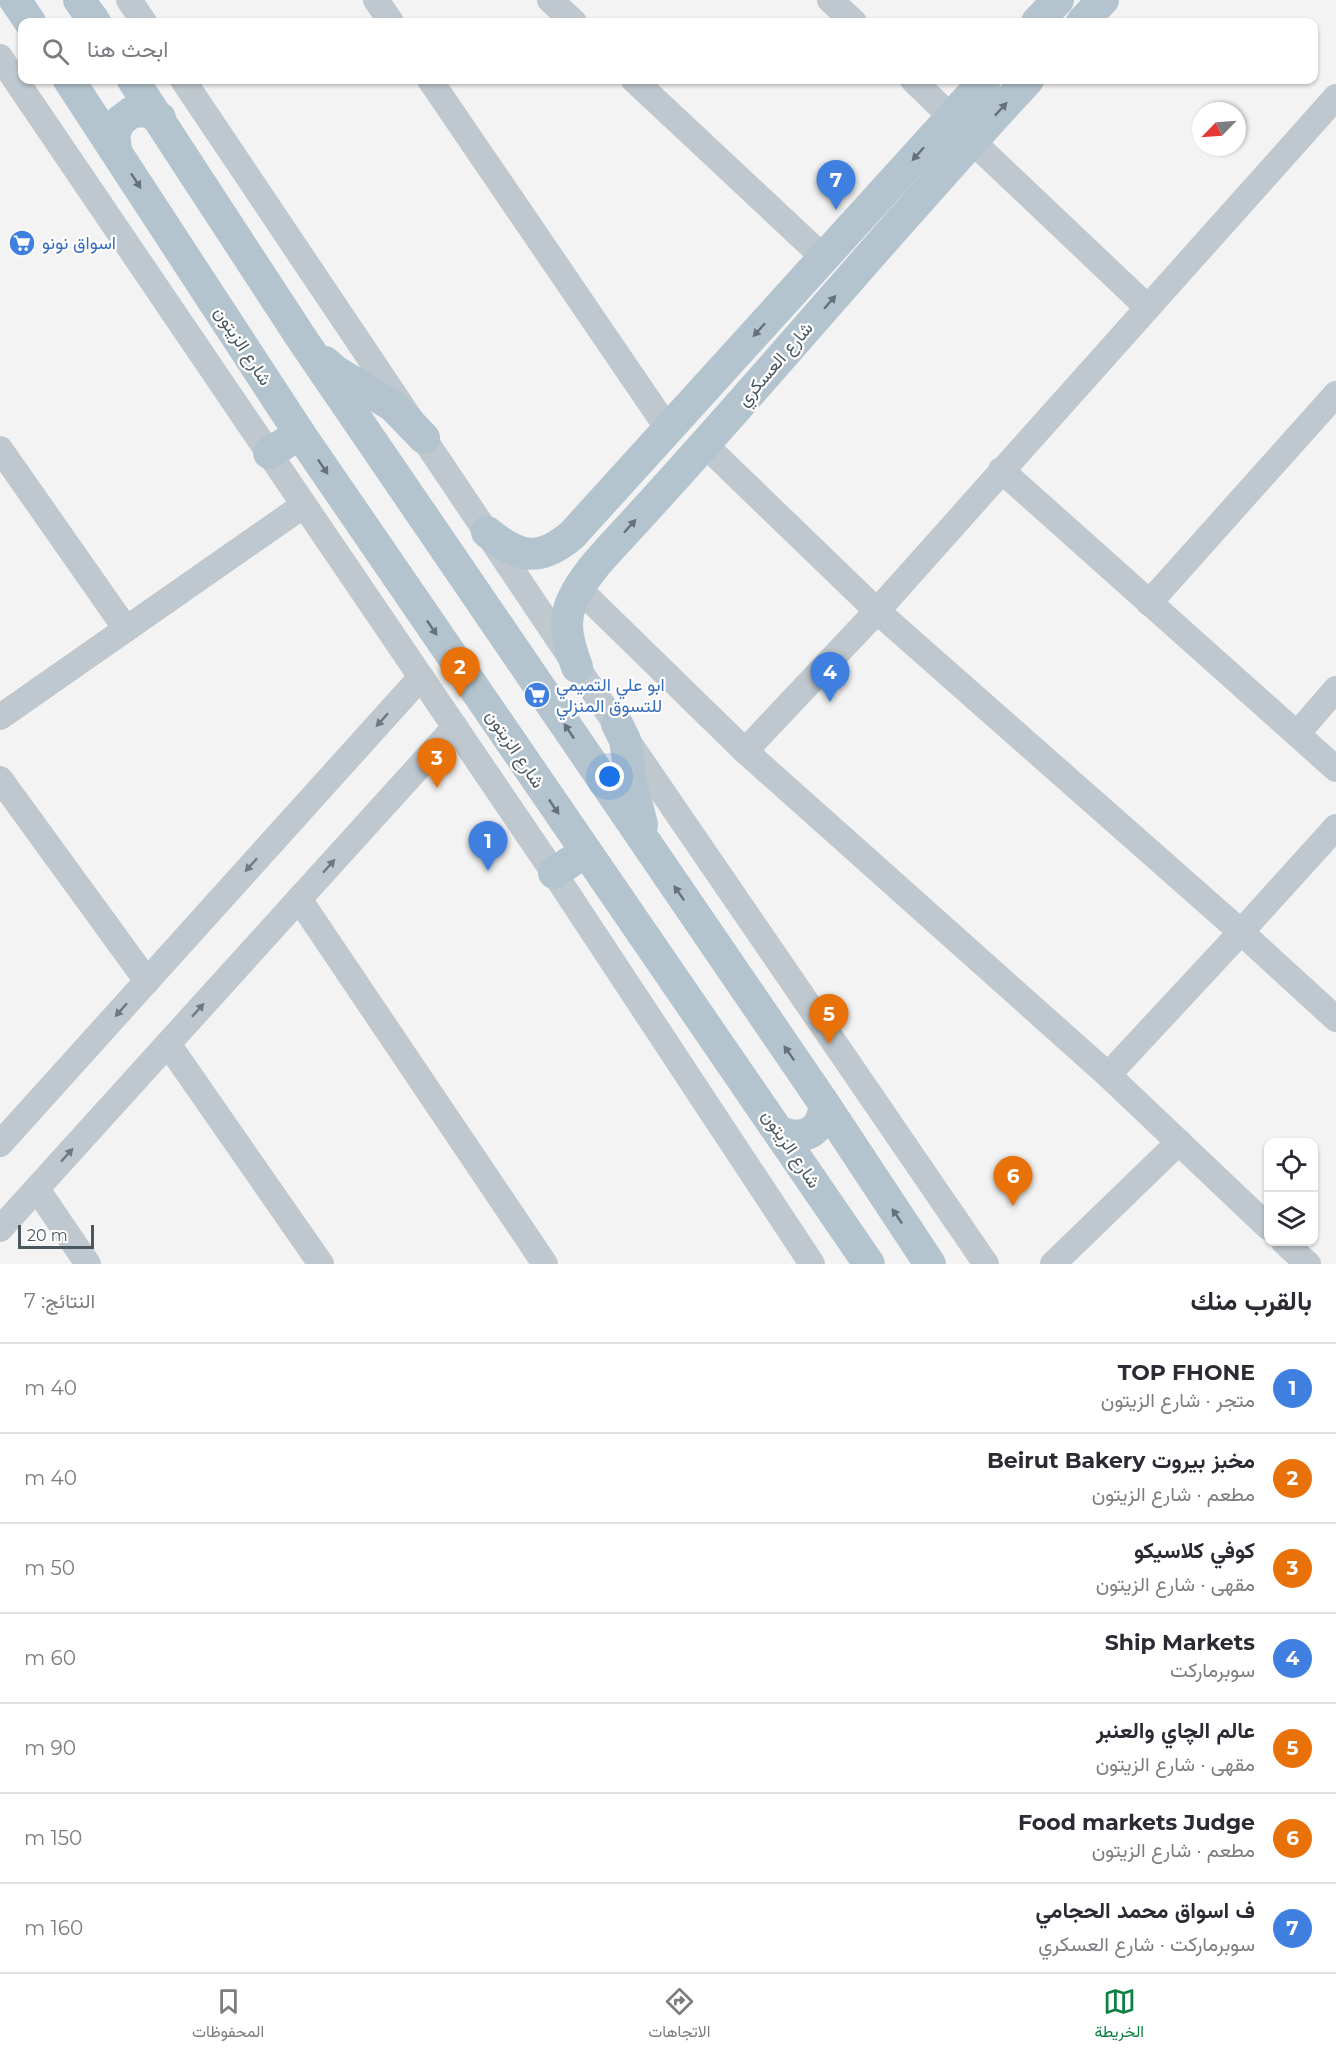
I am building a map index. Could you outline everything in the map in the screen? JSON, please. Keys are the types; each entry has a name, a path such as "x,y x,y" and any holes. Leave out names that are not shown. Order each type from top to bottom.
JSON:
{"main road":[{"path":"15,0 27,18"},
{"path":"79,0 92,18"},
{"path":"1041,18 1058,0"},
{"path":"1086,18 1103,0"},
{"name":"شارع الزيتون","path":"72,84 300,434 585,852 780,1132 868,1264"},
{"path":"136,84 302,339 825,1105 930,1264"},
{"name":"شارع العسكري","path":"488,532 502,544 523,554 540,554 557,548 578,528 981,84"},
{"name":"شارع العسكري","path":"577,667 570,649 567,616 579,589 602,558 971,140 1025,84"},
{"path":"116,149 114,134 120,121 132,112 147,111 159,118"},
{"path":"302,339 336,371 393,406 424,438"},
{"path":"269,453 300,434"},
{"path":"578,528 566,552 574,567 580,569 593,565 602,558"},
{"path":"617,724 625,740 636,806 644,833 658,862"},
{"path":"554,873 585,852"},
{"path":"780,1132 792,1136 805,1135 816,1128 823,1118 825,1105"},
{"path":"839,1221 839,1208 844,1197 854,1189 866,1186 878,1188"}],"street":[{"path":"129,0 141,18"},
{"path":"376,0 388,18"},
{"path":"550,0 570,18"},
{"path":"830,0 850,18"},
{"path":"0,57 18,83"},
{"path":"18,84 554,873 812,1264"},
{"path":"186,84 577,667 986,1264"},
{"path":"433,84 668,429"},
{"path":"638,84 824,258"},
{"path":"917,84 951,117"},
{"path":"745,751 877,610 1336,97"},
{"path":"971,140 1147,307"},
{"path":"1149,603 1336,394"},
{"path":"704,444 877,610 1336,1019"},
{"path":"0,449 126,629"},
{"path":"1001,470 1336,769"},
{"path":"0,717 304,505"},
{"path":"579,589 745,751 1108,1075 1264,1222"},
{"path":"3,1132 147,981 421,677"},
{"path":"1297,734 1336,689"},
{"path":"0,1229 454,727"},
{"path":"0,779 147,981"},
{"path":"1108,1075 1241,933 1336,827"},
{"path":"299,899 545,1264"},
{"path":"168,1044 321,1264"},
{"path":"1053,1264 1179,1143"},
{"path":"37,1189 88,1264"},
{"path":"1288,1246 1308,1264"}],"place":[{"name":"ف اسواق محمد الحجامي","path":"836,210"},
{"name":"اسواق نونو","path":"22,243"},
{"name":"ابو علي التميمي للتسوق المنزلي","path":"537,695"},
{"name":"مخبز بيروت Beirut Bakery","path":"460,697"},
{"name":"Ship Markets","path":"830,702"},
{"name":"كوفي كلاسيكو","path":"437,788"},
{"name":"TOP FHONE","path":"488,871"},
{"name":"عالم الچاي والعنبر","path":"829,1044"},
{"name":"Food markets Judge","path":"1013,1206"}]}
